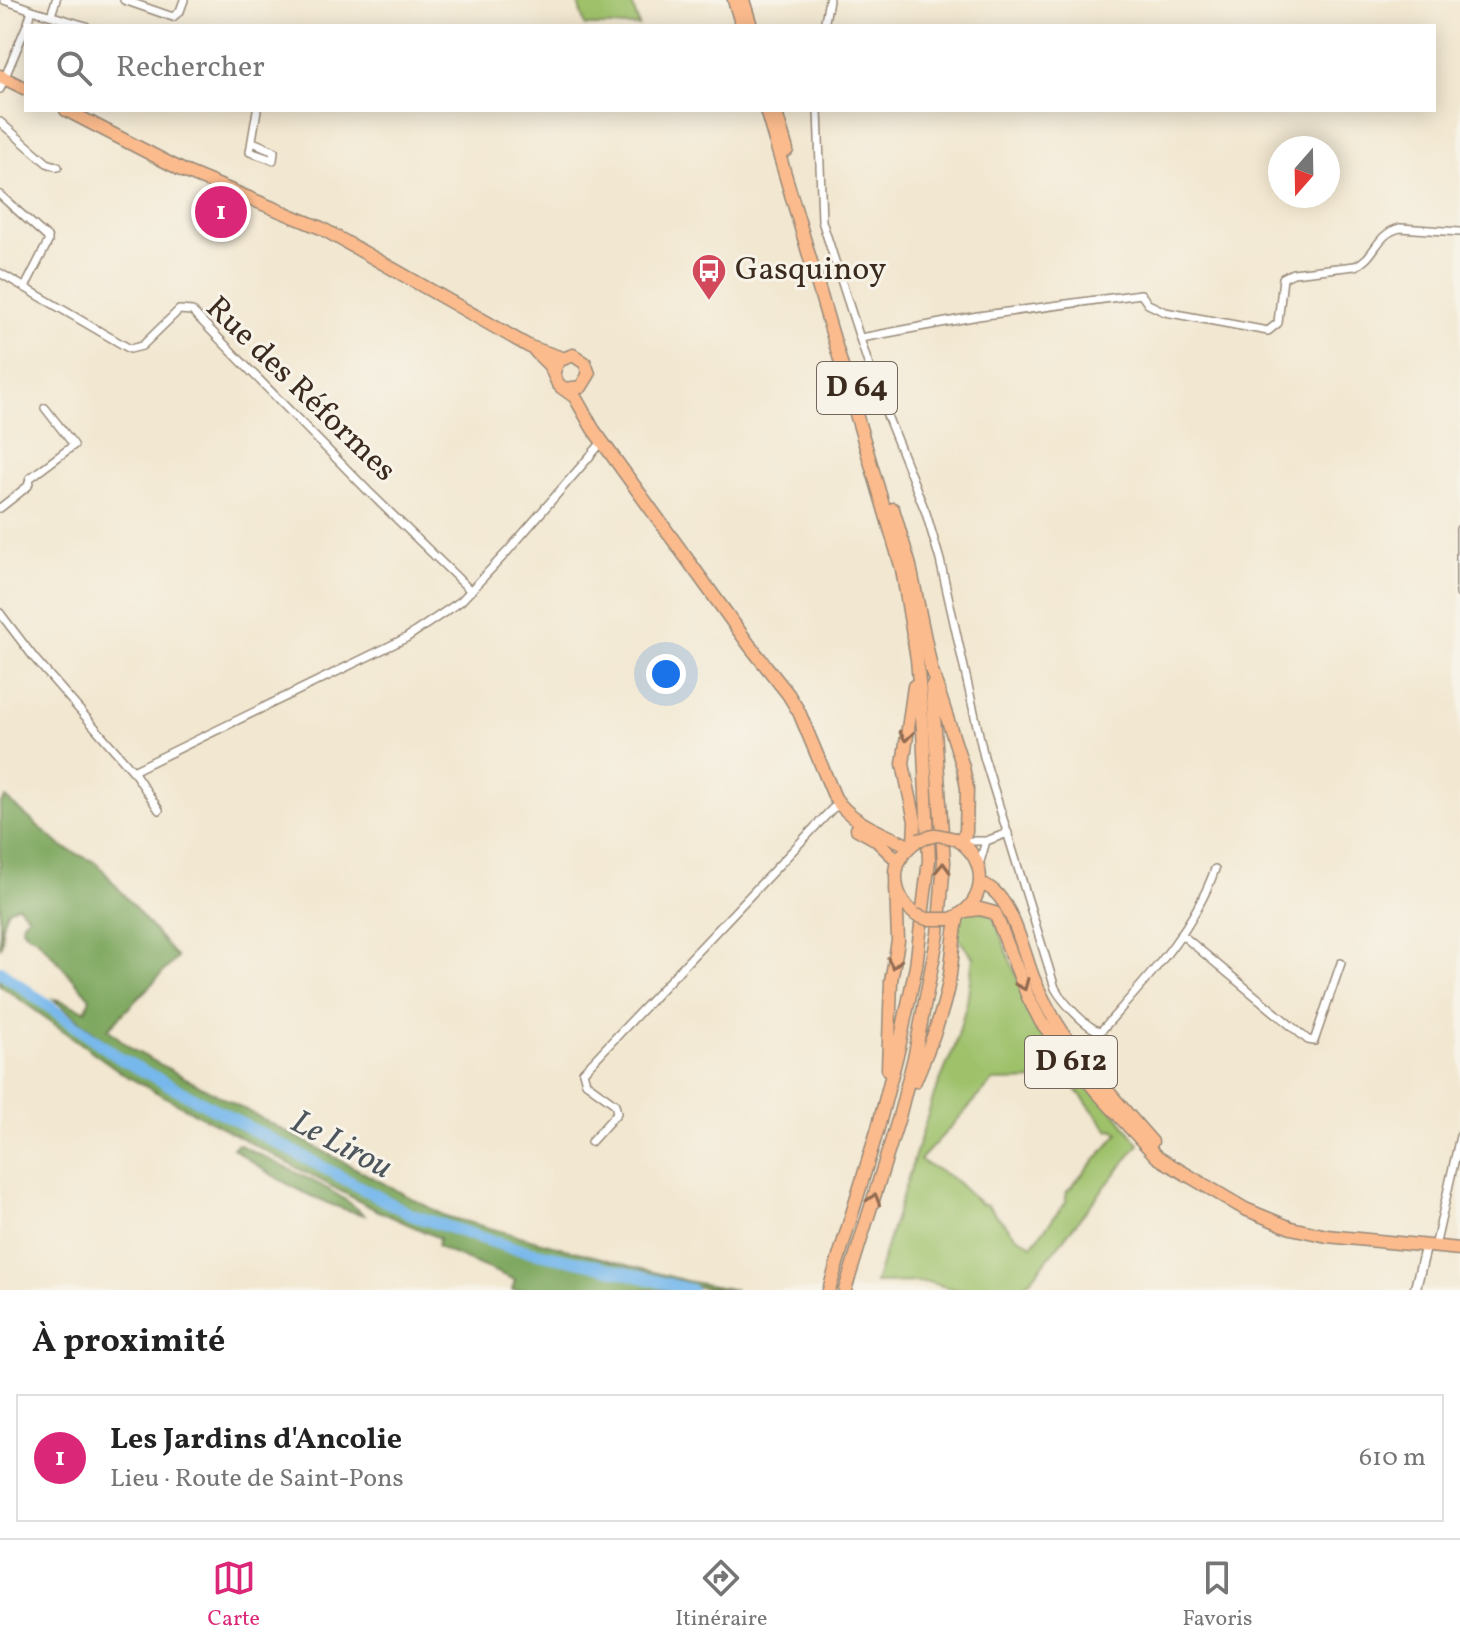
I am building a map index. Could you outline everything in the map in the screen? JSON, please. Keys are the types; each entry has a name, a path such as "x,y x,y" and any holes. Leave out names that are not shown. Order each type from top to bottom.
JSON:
{"main road":[{"path":"734,0 741,24"},
{"path":"743,0 750,24"},
{"path":"2,81 24,88"},
{"path":"70,112 179,169 307,222 530,347 562,358 573,355 585,363 589,374 584,384 584,398 602,440"},
{"name":"D 64","path":"767,112 902,569 917,659 903,764 915,821 913,843"},
{"name":"D 64","path":"776,112 910,566 931,668 963,767 967,788 966,832 960,842"},
{"path":"530,347 554,372 555,380 561,387 575,397 602,440 799,712 842,818 875,839 897,860 898,941 891,981 887,1081 878,1128"},
{"path":"554,372 562,358"},
{"path":"561,387 573,390 584,384"},
{"path":"829,1290 899,1047 925,908 929,860 917,659"},
{"path":"845,1290 899,1117 933,967 941,911 944,862 931,668"},
{"path":"837,807 848,816 913,843"},
{"path":"937,835 960,842 979,865 981,884 973,903 958,915 939,921 916,915 906,907 895,879 897,863 913,843 937,835"},
{"name":"D 612","path":"981,884 994,891 1008,910 1044,1002 1060,1029 1154,1144 1192,1180"},
{"name":"D 612","path":"958,915 980,909 995,913 1028,997 1055,1041 1157,1157 1245,1209 1291,1228 1327,1236 1460,1249"},
{"path":"899,1117 931,1044 947,991 951,943 958,915"}],"street":[{"path":"4,0 80,24"},
{"path":"51,15 56,0"},
{"path":"124,0 173,17 180,11 184,0"},
{"path":"824,24 829,0"},
{"path":"27,24 32,10"},
{"path":"2,81 24,32"},
{"path":"253,142 257,112"},
{"path":"818,112 822,221 876,388 926,513 940,560 984,757 1055,988 1062,1000 1094,1030 1098,1032 1104,1028 1181,934 1215,869"},
{"path":"0,122 47,163 58,167"},
{"path":"0,195 48,238 25,287"},
{"path":"861,338 978,316 1141,294 1148,304 1165,312 1268,331 1278,323 1283,278 1293,273 1355,266 1365,262 1382,237 1391,230 1460,232"},
{"name":"Rue des Réformes","path":"0,273 130,349 142,346 179,310 192,311 471,591"},
{"path":"0,508 28,486 30,478 74,445 45,408"},
{"path":"133,771 406,638 471,591 602,440"},
{"path":"1460,529 1460,594"},
{"path":"0,613 45,671 133,771 159,810"},
{"path":"591,1142 617,1113 615,1104 586,1083 583,1072 837,807"},
{"path":"960,842 986,841 1008,833"},
{"path":"979,865 986,841"},
{"path":"1181,934 1308,1040 1314,1041 1341,963"},
{"path":"1415,1290 1460,1136"}],"green space":[{"path":"577,0 631,0 638,24 584,24"},
{"path":"6,798 62,847 97,863 177,958 108,1029 133,1050 445,1216 686,1281 736,1290 681,1284 512,1244 401,1207 124,1057 53,999 86,1010 90,998 37,938 22,928 28,916 18,905 5,915 0,947 0,804"},
{"path":"966,902 993,916 1024,995 1139,1144 1033,1277 1019,1290 958,1290 927,1282 875,1283 934,1095 955,1046 967,1002 973,957 944,921 953,909","holes":["1060,1069 1109,1131 1112,1129 1119,1133 1066,1193 1066,1202 1032,1245 1015,1235 987,1205 981,1204 952,1178 920,1160 993,1081 1049,1080"]},
{"path":"0,968 38,994 124,1063 400,1212 511,1249 676,1290 512,1290 515,1280 444,1250 437,1246 439,1238 372,1208 126,1076 0,985"},
{"path":"238,1144 339,1195 364,1215 313,1197 279,1179 233,1148"}],"waterway":[{"name":"Le Lirou","path":"0,971 121,1059 412,1215 509,1247 691,1290"}],"place":[{"name":"Les Jardins d'Ancolie","path":"221,212"},
{"name":"Gasquinoy","path":"709,302"}]}
